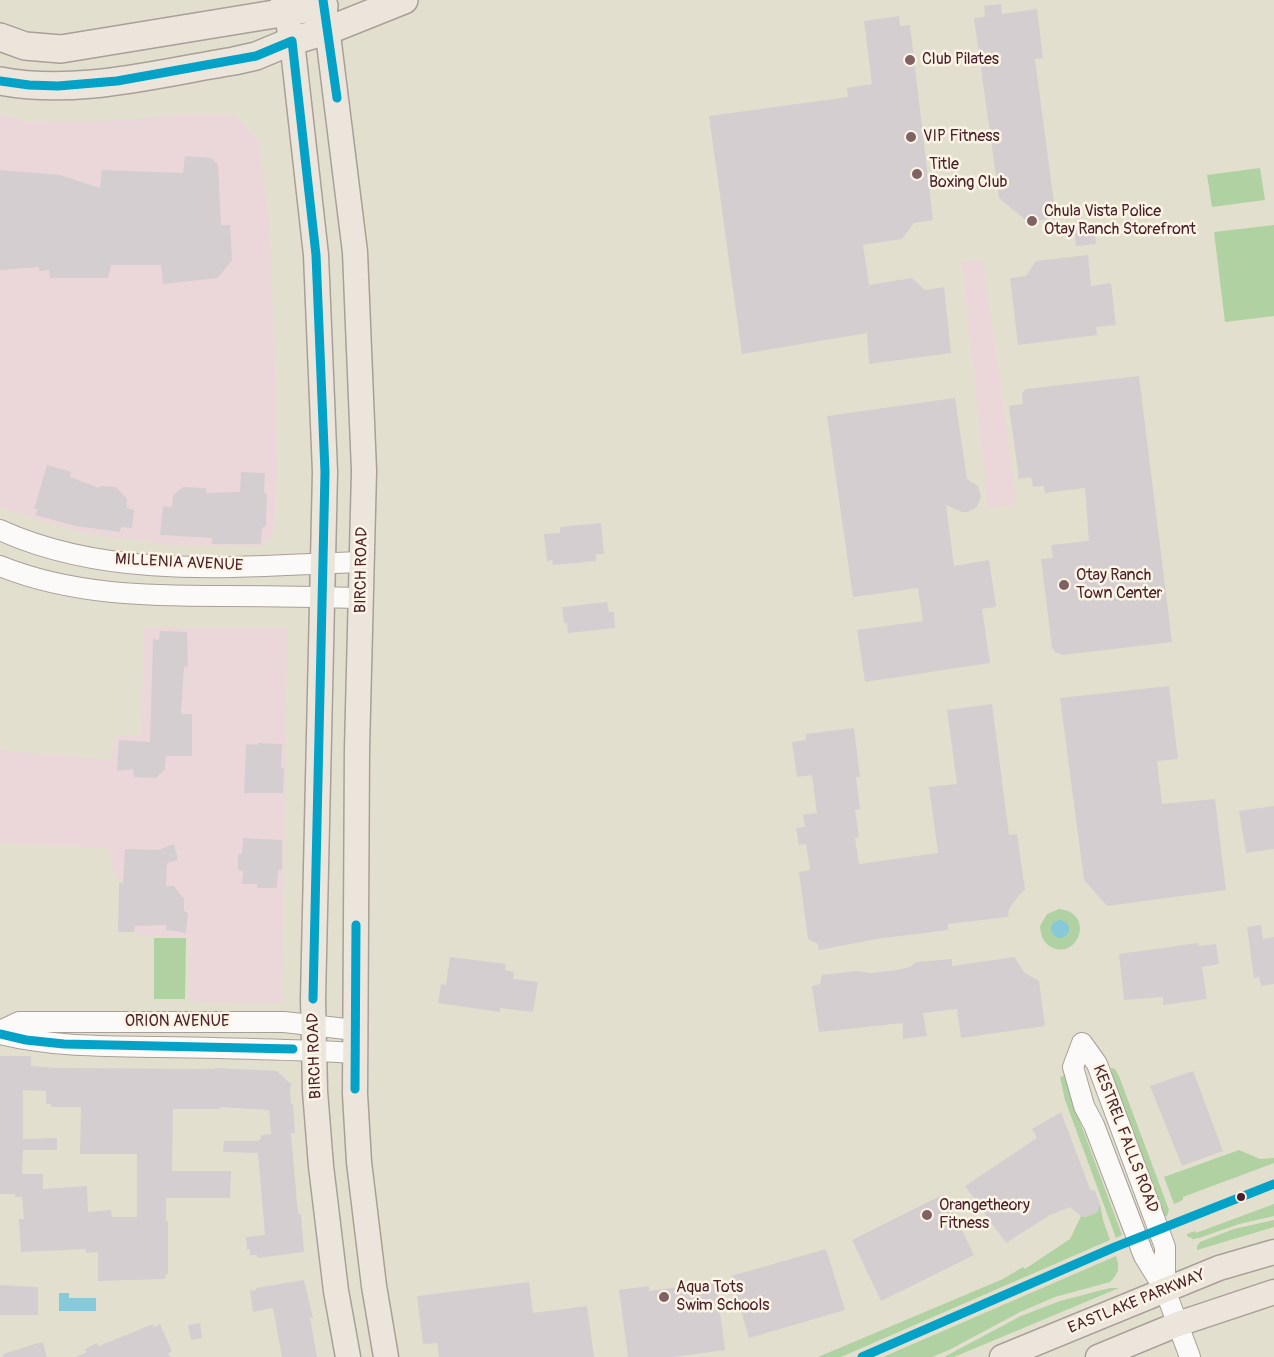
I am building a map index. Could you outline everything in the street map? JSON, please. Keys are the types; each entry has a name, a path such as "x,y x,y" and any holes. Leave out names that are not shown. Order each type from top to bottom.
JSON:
{"highway":[{"path":"0,37 25,46 61,49 235,20 284,7 325,12 404,0"},
{"path":"0,81 52,86 96,83 234,61 256,56 292,40 325,12"}],"main road":[{"name":"BIRCH ROAD","path":"284,7 292,40 316,255 325,472 314,1050 321,1166 336,1292 348,1357"},
{"name":"BIRCH ROAD","path":"325,12 355,252 364,471 355,1094 360,1162 386,1357"},
{"name":"EASTLAKE PARKWAY","path":"1002,1357 1219,1268 1274,1252"},
{"path":"1098,1357 1178,1324 1274,1292"}],"street":[{"name":"MILLENIA AVENUE","path":"0,530 50,549 135,563 216,567 362,562"},
{"name":"MILLENIA AVENUE","path":"0,566 37,579 127,594 177,597 361,598"},
{"name":"ORION AVENUE","path":"0,1032 19,1022 284,1022 314,1026 355,1041"},
{"name":"ORION AVENUE","path":"0,1032 26,1040 64,1044 314,1050 355,1041"},
{"name":"KESTREL FALLS ROAD","path":"1165,1290 1165,1247 1097,1064 1082,1043 1073,1067 1084,1106 1094,1125 1144,1256 1165,1290 1190,1357"}],"shaded area":[{"path":"0,114 26,122 109,121 197,114 234,115 259,141 269,216 277,471 274,532 262,546 175,545 110,537 74,531 0,507"},
{"path":"983,260 1017,504 988,508 962,262"},
{"path":"287,627 282,1003 189,1002 190,937 136,936 137,882 116,880 109,848 0,843 0,750 110,760 116,735 141,736 144,628"}],"green space":[{"path":"1260,168 1265,200 1212,207 1207,175"},
{"path":"1274,225 1274,316 1225,322 1214,232"},
{"path":"1059,909 1070,912 1080,926 1075,942 1069,948 1061,950 1046,943 1040,926 1047,914"},
{"path":"154,938 186,938 185,999 154,999"},
{"path":"1111,1068 1115,1069 1119,1076 1169,1210 1167,1216 1163,1217 1112,1079"},
{"path":"1065,1075 1070,1095 1122,1235 1116,1238 1065,1100 1060,1077"},
{"path":"1239,1150 1260,1159 1274,1158 1274,1163 1183,1197 1183,1200 1174,1204 1164,1177"},
{"path":"1100,1204 1110,1240 841,1357 818,1357 1003,1279 1023,1267 1025,1269 1070,1239 1081,1216 1096,1213"},
{"path":"1274,1204 1274,1216 1239,1224 1199,1238 1193,1239 1187,1236 1195,1231 1196,1233"},
{"path":"1274,1220 1274,1227 1197,1250 1200,1242 1234,1229"},
{"path":"1116,1256 1118,1270 1110,1282 1055,1297 1020,1312 932,1357 883,1357"},
{"path":"1110,1288 1119,1288 954,1357 944,1357 1021,1316 1060,1301"}],"water":[{"path":"1056,920 1064,920 1069,925 1067,936 1056,938 1051,933 1051,925"},
{"path":"59,1293 69,1293 69,1298 96,1298 96,1311 59,1311"}],"building":[{"path":"1001,4 1002,14 1037,9 1043,58 1035,59 1056,218 1028,222 999,198 974,18 985,17 984,6"},
{"path":"899,16 900,26 910,25 933,220 914,223 902,239 863,245 869,285 912,278 925,290 944,287 951,353 869,364 867,333 742,354 709,116 848,97 847,88 872,84 864,21"},
{"path":"185,156 210,158 218,164 221,225 230,225 232,260 218,278 163,284 161,265 111,265 108,278 50,278 49,270 39,271 39,267 0,270 0,170 60,175 100,188 102,170 183,173"},
{"path":"1094,225 1096,244 1076,246 1074,227"},
{"path":"1088,255 1091,286 1111,283 1116,325 1096,327 1097,335 1018,345 1010,278 1026,276 1036,261"},
{"path":"1139,376 1172,642 1063,655 1056,653 1052,648 1041,559 1053,558 1051,545 1089,541 1085,488 1045,493 1044,486 1033,487 1031,477 1019,479 1009,406 1023,404 1022,393 1026,389"},
{"path":"955,398 967,479 978,486 981,497 977,507 968,512 962,512 946,505 954,566 989,560 996,607 982,609 990,663 865,682 857,630 923,621 918,588 853,597 827,416"},
{"path":"47,465 71,472 70,477 99,488 100,486 116,487 127,499 127,508 134,510 132,528 121,527 120,532 76,526 35,515 38,509 34,509"},
{"path":"241,472 265,473 266,526 262,528 261,544 212,544 212,538 160,535 163,506 172,507 173,495 183,487 206,488 206,493 240,492"},
{"path":"601,523 604,554 596,554 596,561 553,565 552,560 547,561 544,534 560,533 560,527"},
{"path":"607,602 609,612 614,612 615,628 568,633 562,607"},
{"path":"160,631 187,632 188,666 184,667 181,714 192,714 192,756 166,756 165,769 156,778 134,777 133,769 117,771 119,740 150,742 153,639 159,640"},
{"path":"1169,686 1178,759 1157,761 1162,804 1215,799 1226,890 1107,906 1084,880 1060,698"},
{"path":"992,704 1009,835 1017,834 1025,890 1009,909 1008,917 948,924 948,930 876,939 819,950 818,944 808,939 799,872 810,870 806,844 799,845 796,828 805,827 803,815 817,813 812,775 797,777 792,742 806,740 806,734 854,728 860,777 856,777 860,809 855,810 859,837 855,838 859,864 938,853 929,787 957,784 947,710"},
{"path":"258,743 282,744 283,793 244,793 246,744 258,745"},
{"path":"1274,806 1274,849 1246,853 1239,811"},
{"path":"243,838 282,840 282,870 278,870 277,888 257,888 257,884 242,884 243,871 238,870 238,854 242,854"},
{"path":"174,844 178,860 167,863 166,886 174,886 184,899 184,911 188,913 186,933 166,930 166,925 135,926 134,932 118,932 119,883 123,883 125,849 158,850"},
{"path":"1261,925 1263,939 1274,937 1274,984 1261,986 1259,977 1254,978 1247,927"},
{"path":"1198,943 1199,946 1216,944 1219,964 1202,967 1207,999 1163,1005 1163,997 1124,1000 1119,954"},
{"path":"450,957 506,964 505,970 514,972 513,979 538,982 533,1012 500,1008 500,1012 438,1003 441,984 446,985"},
{"path":"1014,957 1025,973 1039,981 1045,1026 961,1038 957,1009 923,1013 927,1036 903,1039 903,1023 819,1032 812,986 820,984 822,975 897,970 910,967 916,962 952,959 952,966"},
{"path":"0,1056 31,1056 31,1066 57,1068 215,1068 277,1071 292,1085 290,1087 291,1104 293,1104 295,1133 291,1133 298,1214 301,1214 304,1252 257,1258 257,1255 250,1255 250,1249 247,1250 246,1237 265,1235 258,1153 223,1152 224,1141 257,1141 261,1139 261,1135 271,1134 269,1110 220,1107 220,1109 173,1109 172,1171 231,1171 230,1198 166,1198 168,1274 165,1279 98,1281 98,1252 86,1253 86,1249 21,1252 19,1219 24,1219 22,1197 15,1197 15,1194 0,1194","holes":["23,1090 46,1091 46,1104 51,1104 51,1107 81,1107 80,1154 137,1154 137,1217 112,1217 111,1210 88,1212 87,1186 43,1189 43,1174 22,1174 23,1150 57,1150 57,1138 23,1139"]},
{"path":"1193,1071 1223,1151 1182,1166 1150,1086"},
{"path":"1061,1112 1090,1189 1095,1191 1100,1204 1099,1209 1096,1213 1085,1217 1070,1207 1050,1215 1006,1243 965,1186 1037,1138 1032,1129"},
{"path":"944,1194 974,1255 881,1301 852,1240"},
{"path":"826,1249 845,1310 749,1338 731,1276"},
{"path":"304,1280 313,1318 310,1318 317,1357 282,1357 273,1308 253,1312 250,1291"},
{"path":"529,1282 533,1313 587,1306 594,1357 439,1357 437,1343 423,1344 417,1296"},
{"path":"716,1282 725,1350 673,1357 628,1357 619,1290 649,1286 649,1291"},
{"path":"0,1285 38,1287 38,1315 0,1315"},
{"path":"200,1323 202,1338 191,1340 188,1325"},
{"path":"153,1324 154,1327 160,1324 172,1351 168,1353 170,1357 76,1357 87,1352 85,1349 97,1343 99,1346"},
{"path":"43,1343 47,1357 4,1357 3,1354"}],"transit line":[{"path":"323,0 337,98"},
{"path":"0,81 58,86 117,81 256,56 292,41 316,255 325,472 313,999"},
{"path":"355,1089 356,925"},
{"path":"0,1034 26,1040 64,1044 293,1049"},
{"path":"862,1357 1115,1247 1274,1184"}],"place":[{"name":"Club Pilates","path":"910,60"},
{"name":"VIP Fitness","path":"911,137"},
{"name":"Title Boxing Club","path":"917,174"},
{"name":"Chula Vista Police Otay Ranch Storefront","path":"1032,221"},
{"name":"Otay Ranch Town Center","path":"1064,585"},
{"name":"Orangetheory Fitness","path":"927,1215"},
{"name":"Aqua Tots Swim Schools","path":"664,1297"}]}
